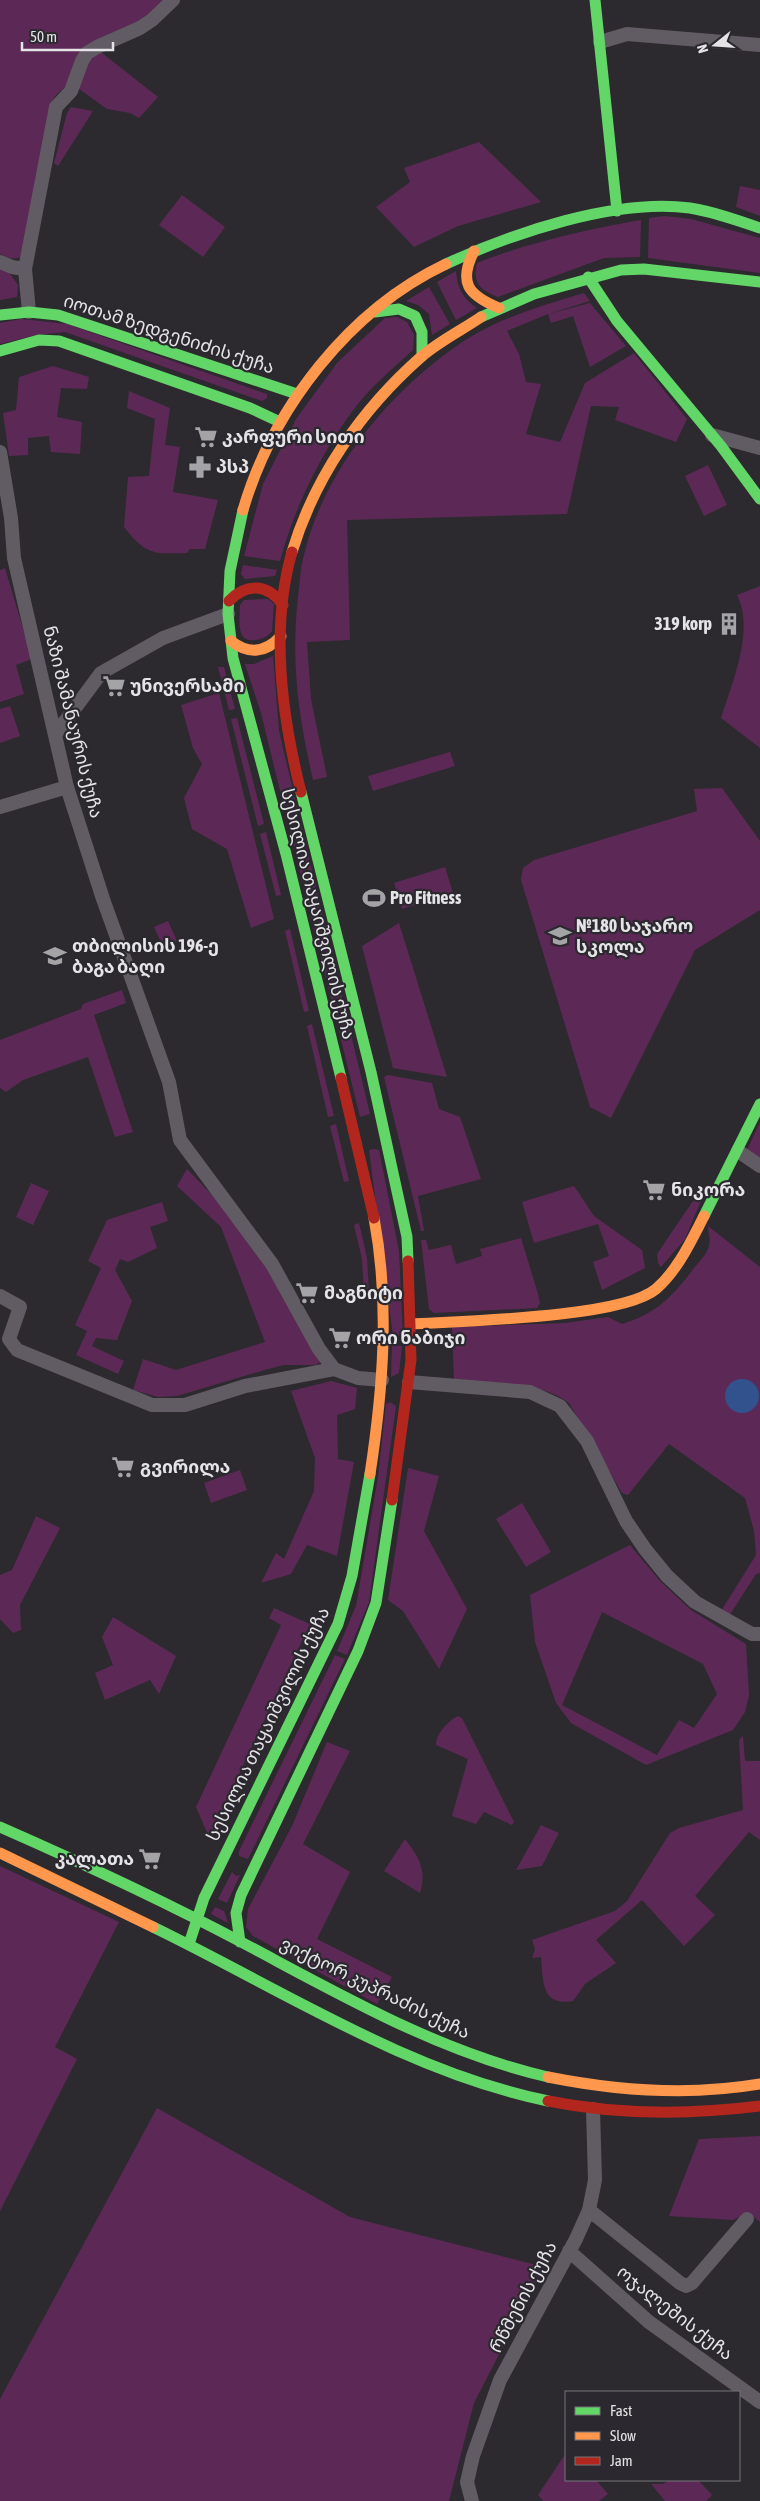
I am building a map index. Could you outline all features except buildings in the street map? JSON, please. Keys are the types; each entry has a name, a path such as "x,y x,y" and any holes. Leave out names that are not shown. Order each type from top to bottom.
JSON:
{"main road":[{"path":"595,0 617,211"},
{"name":"სესილია თაყაიშვილის ქუჩა","path":"240,1942 236,1913 241,1895 358,1651 376,1603 406,1408 395,1381 385,1326 380,1246 361,1156 278,826 242,694 231,641 229,608 234,545 245,498 254,474 280,422 297,394 341,342 374,312 428,273 474,252 538,230 645,206 701,210 760,228"},
{"path":"474,252 466,266 464,276 466,284 481,301 499,308"},
{"name":"სესილია თაყაიშვილის ქუჩა","path":"189,1944 196,1919 227,1852 332,1640 348,1595 388,1396 395,1381 411,1324 407,1237 390,1151 300,788 282,685 281,636 283,605 288,567 295,543 313,498 329,468 365,413 422,356 453,334 499,308 588,277 621,270 644,269 760,282"},
{"path":"588,277 597,295 712,435 760,499"},
{"path":"374,312 401,308 416,316 423,331 422,356"},
{"name":"იოთამ ზედგენიძის ქუჩა","path":"0,315 29,312 58,315 85,322 297,394"},
{"path":"0,351 39,340 59,341 222,398 280,422"},
{"path":"229,608 236,592 248,587 260,586 269,589 279,597 283,605"},
{"path":"231,641 244,650 260,652 268,648 281,636"},
{"path":"411,1324 539,1316 589,1310 629,1301 655,1290 686,1252 760,1104"},
{"path":"352,1117 367,1121 380,1111"},
{"path":"361,1156 371,1140 384,1142 390,1151"},
{"path":"388,1396 400,1398 406,1408"},
{"name":"ვიქტორ კუპრაძის ქუჩა","path":"0,1827 196,1919 366,2007 452,2046 540,2075 588,2084 688,2092 736,2089 760,2084"},
{"path":"227,1852 231,1862 238,1866 255,1866"},
{"path":"0,1853 189,1944 390,2047 461,2076 505,2090 593,2109 702,2113 760,2106"},
{"path":"351,2026 366,2007"}],"street":[{"path":"29,312 25,269 56,107 71,91 82,61 87,53 140,28 152,20 173,0"},
{"path":"600,42 627,34 760,45"},
{"path":"0,262 12,267 25,269"},
{"path":"712,435 760,448"},
{"name":"ნაზი შამანაურის ქუჩა","path":"0,452 11,518 14,558 66,786 103,900 169,1082 180,1140 272,1264 319,1349 334,1369"},
{"path":"55,734 101,673 163,638 229,608"},
{"path":"0,807 66,786"},
{"path":"738,1151 760,1166"},
{"path":"0,1296 20,1307 9,1339 17,1350 152,1405 185,1405 245,1386 334,1369 358,1378 530,1392 560,1406 587,1441 626,1520 645,1549 667,1576 695,1602 752,1634 760,1634"},
{"name":"რწმენის ქუჩა","path":"472,2501 467,2482 473,2456 500,2380 569,2251 588,2210 596,2180 593,2109"},
{"path":"588,2210 680,2284 686,2286 692,2283 747,2219"},
{"name":"ოჯალეშის ქუჩა","path":"569,2251 650,2322 760,2402"}],"shaded area":[{"path":"0,0 168,0 151,17 90,46 66,86 55,96 50,105 21,257 15,258 0,254"},
{"path":"97,49 158,97 139,118 130,113 107,109 75,86"},
{"path":"71,107 93,111 58,166 54,163 67,113"},
{"path":"479,142 541,202 458,226 414,247 376,207 410,182 404,168"},
{"path":"740,186 760,190 760,216 736,207"},
{"path":"182,195 225,227 203,257 159,225"},
{"path":"665,216 691,219 760,238 760,273 648,258 649,218"},
{"path":"641,220 640,257 604,258 498,297 482,289 477,281 477,263 558,237"},
{"path":"0,269 10,274 18,285 17,297 0,300"},
{"path":"456,271 462,292 468,301 477,308 456,320 437,282"},
{"path":"429,287 450,324 432,335 429,314 418,305 406,301"},
{"path":"584,293 590,301 548,314 507,331 519,354 526,382 541,384 526,434 560,442 585,383 634,353 687,419 676,442 615,420 619,407 591,406 567,514 347,520 350,640 307,642 311,699 327,777 313,780 303,733 297,689 295,644 302,564 312,527 325,496 361,438 406,387 432,365 458,345 488,328 535,308"},
{"path":"590,303 626,346 590,367 573,316 551,323 548,314"},
{"path":"397,317 407,322 414,335 413,350 365,396 328,447 292,522 280,561 244,556 263,484 296,419 337,363 385,318"},
{"path":"21,319 67,324 267,394 267,398 262,401 65,332 36,335 0,344 0,323"},
{"path":"53,366 89,377 87,389 61,388 57,417 82,422 80,454 51,452 49,436 28,438 28,455 9,456 3,413 16,410 19,377"},
{"path":"129,391 170,408 165,445 180,447 173,492 218,500 205,549 190,549 187,553 158,553 138,543 124,527 128,477 149,476 155,419 127,408"},
{"path":"708,465 727,505 704,516 685,476"},
{"path":"243,565 277,570 275,576 245,579 241,574"},
{"path":"5,568 32,659 16,665 24,694 0,702 0,570"},
{"path":"760,586 760,748 721,718 736,673 743,640 744,624 742,609 737,595"},
{"path":"268,599 274,604 272,631 260,639 249,640 244,638 241,634 239,623 240,605 244,600"},
{"path":"273,656 279,731 299,816 287,819 261,713 245,664 254,664"},
{"path":"218,667 224,667 235,709 229,710"},
{"path":"219,693 274,919 251,928 227,849 192,829 184,798 202,764 193,748 181,705"},
{"path":"10,706 20,736 0,743 0,709"},
{"path":"237,718 264,824 258,826 231,719"},
{"path":"450,752 455,766 373,791 368,776"},
{"path":"722,788 760,841 760,910 695,950 611,1118 590,1107 521,880 523,868 534,860 697,811 694,789"},
{"path":"301,825 370,1114 360,1117 289,827"},
{"path":"266,832 281,895 276,896 260,834"},
{"path":"445,867 453,893 402,909 394,883"},
{"path":"168,921 177,941 163,947 154,927"},
{"path":"399,923 447,1077 393,1068 362,946"},
{"path":"290,929 309,1011 304,1012 285,931"},
{"path":"122,990 126,1003 94,1015 133,1132 115,1137 88,1057 23,1080 6,1092 0,1088 0,1040 81,1009 83,1004"},
{"path":"312,1024 334,1116 328,1117 307,1026"},
{"path":"388,1075 432,1083 439,1109 460,1117 481,1179 418,1196 424,1231 421,1231 384,1077"},
{"path":"760,1122 760,1159 747,1150"},
{"path":"336,1124 349,1181 344,1182 330,1126"},
{"path":"369,1150 379,1150 399,1251 403,1336 393,1336"},
{"path":"187,1169 244,1228 320,1362 316,1365 284,1365 177,1396 158,1397 133,1390 143,1359 176,1370 265,1342 221,1227 177,1186"},
{"path":"31,1183 49,1191 33,1225 16,1217"},
{"path":"574,1186 594,1216 642,1250 645,1268 602,1290 593,1262 609,1256 598,1224 534,1243 522,1202"},
{"path":"697,1195 701,1201 685,1239 661,1267 658,1263 657,1254"},
{"path":"162,1202 168,1221 150,1227 157,1248 128,1262 120,1259 115,1270 132,1301 117,1340 96,1338 92,1346 124,1361 118,1374 76,1355 87,1331 75,1325 101,1268 88,1261 107,1220"},
{"path":"359,1223 367,1258 369,1293 364,1292 362,1259 354,1225"},
{"path":"708,1226 760,1267 760,1573 756,1574 729,1616 721,1611 756,1555 754,1531 745,1498 669,1444 628,1495 622,1493 569,1403 558,1396 530,1387 514,1384 454,1380 452,1327 565,1323 608,1317 622,1324 634,1320 663,1303 703,1258 710,1244"},
{"path":"521,1238 538,1294 540,1303 537,1308 434,1313 429,1309 421,1240 426,1240 429,1250 451,1245 456,1264 482,1256 480,1249"},
{"path":"392,1345 402,1346 399,1373 391,1377"},
{"path":"331,1381 357,1388 355,1409 337,1415 338,1459 354,1462 337,1556 307,1545 291,1574 261,1583 276,1553 284,1559 314,1491 315,1458 291,1391"},
{"path":"390,1402 396,1406 369,1602 347,1655 337,1651 356,1606 378,1477 386,1404"},
{"path":"408,1468 439,1476 424,1531 467,1609 439,1669 403,1611 388,1600"},
{"path":"240,1470 247,1490 211,1503 204,1483"},
{"path":"522,1503 551,1552 526,1567 496,1519"},
{"path":"36,1516 60,1528 20,1605 21,1630 13,1633 0,1619 0,1575 12,1570"},
{"path":"630,1545 660,1581 691,1610 746,1644 749,1695 745,1712 733,1730 646,1765 571,1723 556,1703 535,1642 530,1595","holes":["602,1612 703,1664 717,1694 694,1728 679,1720 657,1755 562,1705"]},
{"path":"274,1608 310,1624 209,1837 196,1807 281,1625 269,1618"},
{"path":"113,1617 176,1656 159,1694 150,1680 105,1700 95,1673 113,1665 102,1637"},
{"path":"335,1655 345,1659 248,1859 239,1856 239,1851"},
{"path":"458,1716 462,1718 514,1822 512,1825 484,1812 476,1824 452,1816 468,1759 436,1745 443,1728"},
{"path":"743,1736 745,1761 760,1761 760,1840 749,1832 695,1896 715,1915 684,1946 642,1900 596,1940 616,1963 585,1984 573,2001 563,2002 549,1996 542,1974 541,1957 532,1958 535,1949 532,1940 615,1911 627,1901 670,1833 679,1828 743,1810 739,1740"},
{"path":"327,1742 350,1751 303,1844 350,1872 317,1939 392,1977 377,2004 253,1936 246,1927 248,1909 292,1826"},
{"path":"541,1825 559,1833 542,1866 516,1870"},
{"path":"405,1839 418,1858 422,1871 423,1877 420,1893 384,1871"},
{"path":"0,1866 119,1922 55,2047 77,2059 0,2211"},
{"path":"232,1872 236,1876 240,1875 227,1903 218,1899"},
{"path":"215,1907 224,1911 228,1923 211,1914"},
{"path":"157,2108 350,2217 544,2267 474,2403 449,2501 0,2501 0,2399"},
{"path":"760,2136 760,2222 749,2213 733,2220 669,2216 699,2139"},
{"path":"565,2454 565,2481 597,2481 608,2494 599,2501 543,2501 538,2495"},
{"path":"668,2481 699,2481 712,2495 706,2501 665,2501 651,2484 663,2484"}],"water":[{"path":"742,1379 749,1380 754,1384 758,1389 758,1403 754,1408 749,1412 742,1413 735,1412 730,1408 726,1403 725,1396 726,1389 730,1384 735,1380"}],"traffic: fast":[{"path":"595,0 617,211"},
{"path":"446,264 533,230 598,213 630,208 661,206 690,208 717,214 760,228"},
{"path":"481,317 534,294 621,270 644,269 760,282"},
{"path":"588,277 617,321 721,446 760,499"},
{"path":"375,312 399,309 415,316 422,332 422,356"},
{"path":"0,315 29,312 58,315 297,394"},
{"path":"0,351 39,340 59,341 250,408 280,422"},
{"path":"243,510 230,571 228,614 233,658 286,854 341,1078"},
{"path":"301,792 371,1072 407,1237 408,1261"},
{"path":"704,1216 760,1104"},
{"path":"189,1944 204,1898 338,1624 352,1576 370,1474"},
{"path":"240,1942 236,1913 241,1895 358,1651 376,1603 392,1500"},
{"path":"0,1827 92,1868 183,1912 391,2020 468,2053 548,2077"},
{"path":"153,1927 297,2002 395,2050 496,2088 548,2101"}],"traffic: slow":[{"path":"474,251 467,272 469,287 480,298 499,308"},
{"path":"243,510 256,472 274,435 295,399 319,366 347,335 378,308 411,284 446,264"},
{"path":"292,552 302,524 327,471 360,422 399,377 421,357 442,341 481,317"},
{"path":"231,641 244,649 257,650 269,646 281,636"},
{"path":"411,1324 501,1319 576,1312 638,1299 656,1289 671,1273 704,1216"},
{"path":"370,1474 375,1442 383,1346 382,1282 374,1218"},
{"path":"0,1853 153,1927"},
{"path":"548,2077 627,2089 681,2091 734,2088 760,2084"}],"traffic: jam":[{"path":"292,552 285,581 281,611 281,672 288,734 301,792"},
{"path":"229,601 243,591 257,588 271,593 283,605"},
{"path":"341,1078 374,1218"},
{"path":"392,1500 411,1360 408,1261"},
{"path":"548,2101 601,2109 654,2112 707,2111 760,2106"}],"place":[{"name":"კარფური სითი","path":"206,437"},
{"name":"პსპ","path":"200,467"},
{"name":"319 korp","path":"729,624"},
{"name":"უნივერსამი","path":"114,686"},
{"name":"Pro Fitness","path":"374,898"},
{"name":"№180 საჯარო სკოლა","path":"560,936"},
{"name":"თბილისის 196-ე ბაგა ბაღი","path":"55,956"},
{"name":"ნიკორა","path":"654,1190"},
{"name":"მაგნიტი","path":"307,1293"},
{"name":"ორი ნაბიჯი","path":"340,1338"},
{"name":"გვირილა","path":"123,1467"},
{"name":"კალათა","path":"150,1859"}]}
